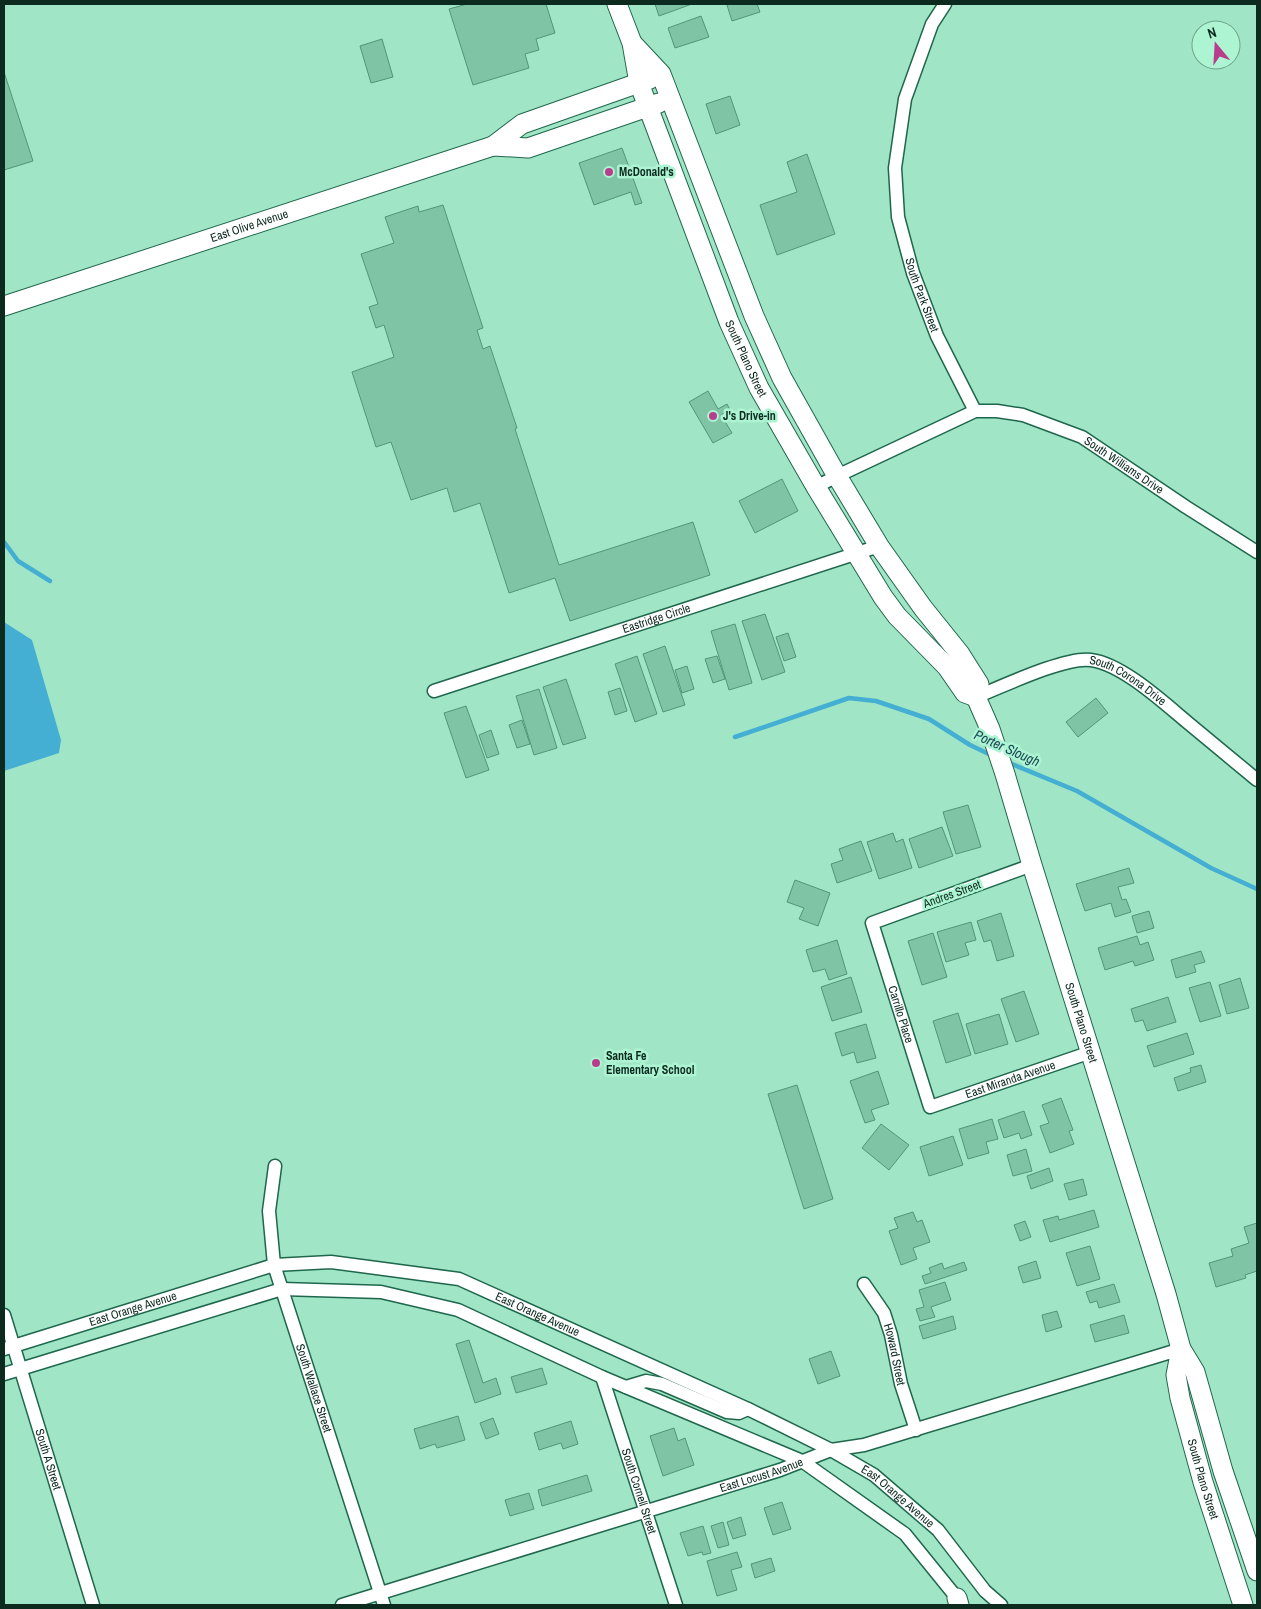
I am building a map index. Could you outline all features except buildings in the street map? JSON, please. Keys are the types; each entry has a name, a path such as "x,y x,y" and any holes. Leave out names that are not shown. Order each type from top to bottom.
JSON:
{"main road":[{"path":"617,4 632,43 662,74"},
{"name":"South Plano Street","path":"632,43 639,83 742,353 759,388 816,487 896,616 947,667 965,693 976,697"},
{"name":"South Plano Street","path":"662,74 754,316 782,378 879,546 923,608 968,666 979,684 976,697 994,740 1005,774 1166,1294 1180,1349 1195,1372 1220,1461 1257,1571"},
{"name":"East Olive Avenue","path":"4,306 493,146 522,124 662,74"},
{"name":"East Olive Avenue","path":"493,146 528,148 671,99"},
{"path":"742,353 757,357 787,410 796,416 803,417"},
{"name":"South Plano Street","path":"1180,1349 1176,1375 1182,1408 1203,1482 1243,1605"}],"street":[{"name":"South Park Street","path":"945,4 932,24 905,99 895,168 898,217 913,273 937,336 975,411"},
{"path":"816,487 975,411"},
{"name":"South Williams Drive","path":"975,411 997,411 1023,415 1082,437 1186,508 1257,552"},
{"name":"Eastridge Circle","path":"434,691 879,546"},
{"name":"South Corona Drive","path":"976,697 1044,670 1070,662 1091,660 1118,670 1151,693 1257,780"},
{"name":"Andres Street","path":"872,923 1032,865"},
{"name":"Carrillo Place","path":"872,923 930,1108"},
{"name":"East Miranda Avenue","path":"930,1108 1091,1052"},
{"name":"South Wallace Street","path":"275,1166 269,1211 274,1265 382,1600"},
{"name":"East Orange Avenue","path":"9,1348 274,1265 331,1262 459,1279 748,1409 831,1450 874,1475 938,1530 985,1591 1001,1605"},
{"name":"Howard Street","path":"864,1284 884,1313 891,1335 901,1384 916,1430"},
{"name":"East Orange Avenue","path":"4,1374 282,1289 381,1292 458,1310 602,1377 802,1461 905,1534 960,1603"},
{"name":"South A Street","path":"4,1315 9,1348 20,1369 93,1605"},
{"name":"East Locust Avenue","path":"342,1605 382,1600 645,1512 780,1470 831,1450 864,1445 916,1430 1180,1349"},
{"name":"South Cornell Street","path":"602,1377 676,1605"},
{"path":"626,1387 646,1381 662,1384 727,1412 739,1413 748,1409"}],"water":[{"path":"4,622 32,640 61,740 59,753 4,771"}],"waterway":[{"name":"Porter Slough","path":"4,542 18,561 50,581"},
{"name":"Porter Slough","path":"735,737 849,698 876,701 929,719 970,745 993,756"},
{"name":"Porter Slough","path":"1007,762 1077,791 1211,868 1257,889"}],"place":[{"name":"McDonald's","path":"609,172"},
{"name":"J's Drive-in","path":"713,416"},
{"name":"Santa Fe Elementary School","path":"596,1063"}]}
